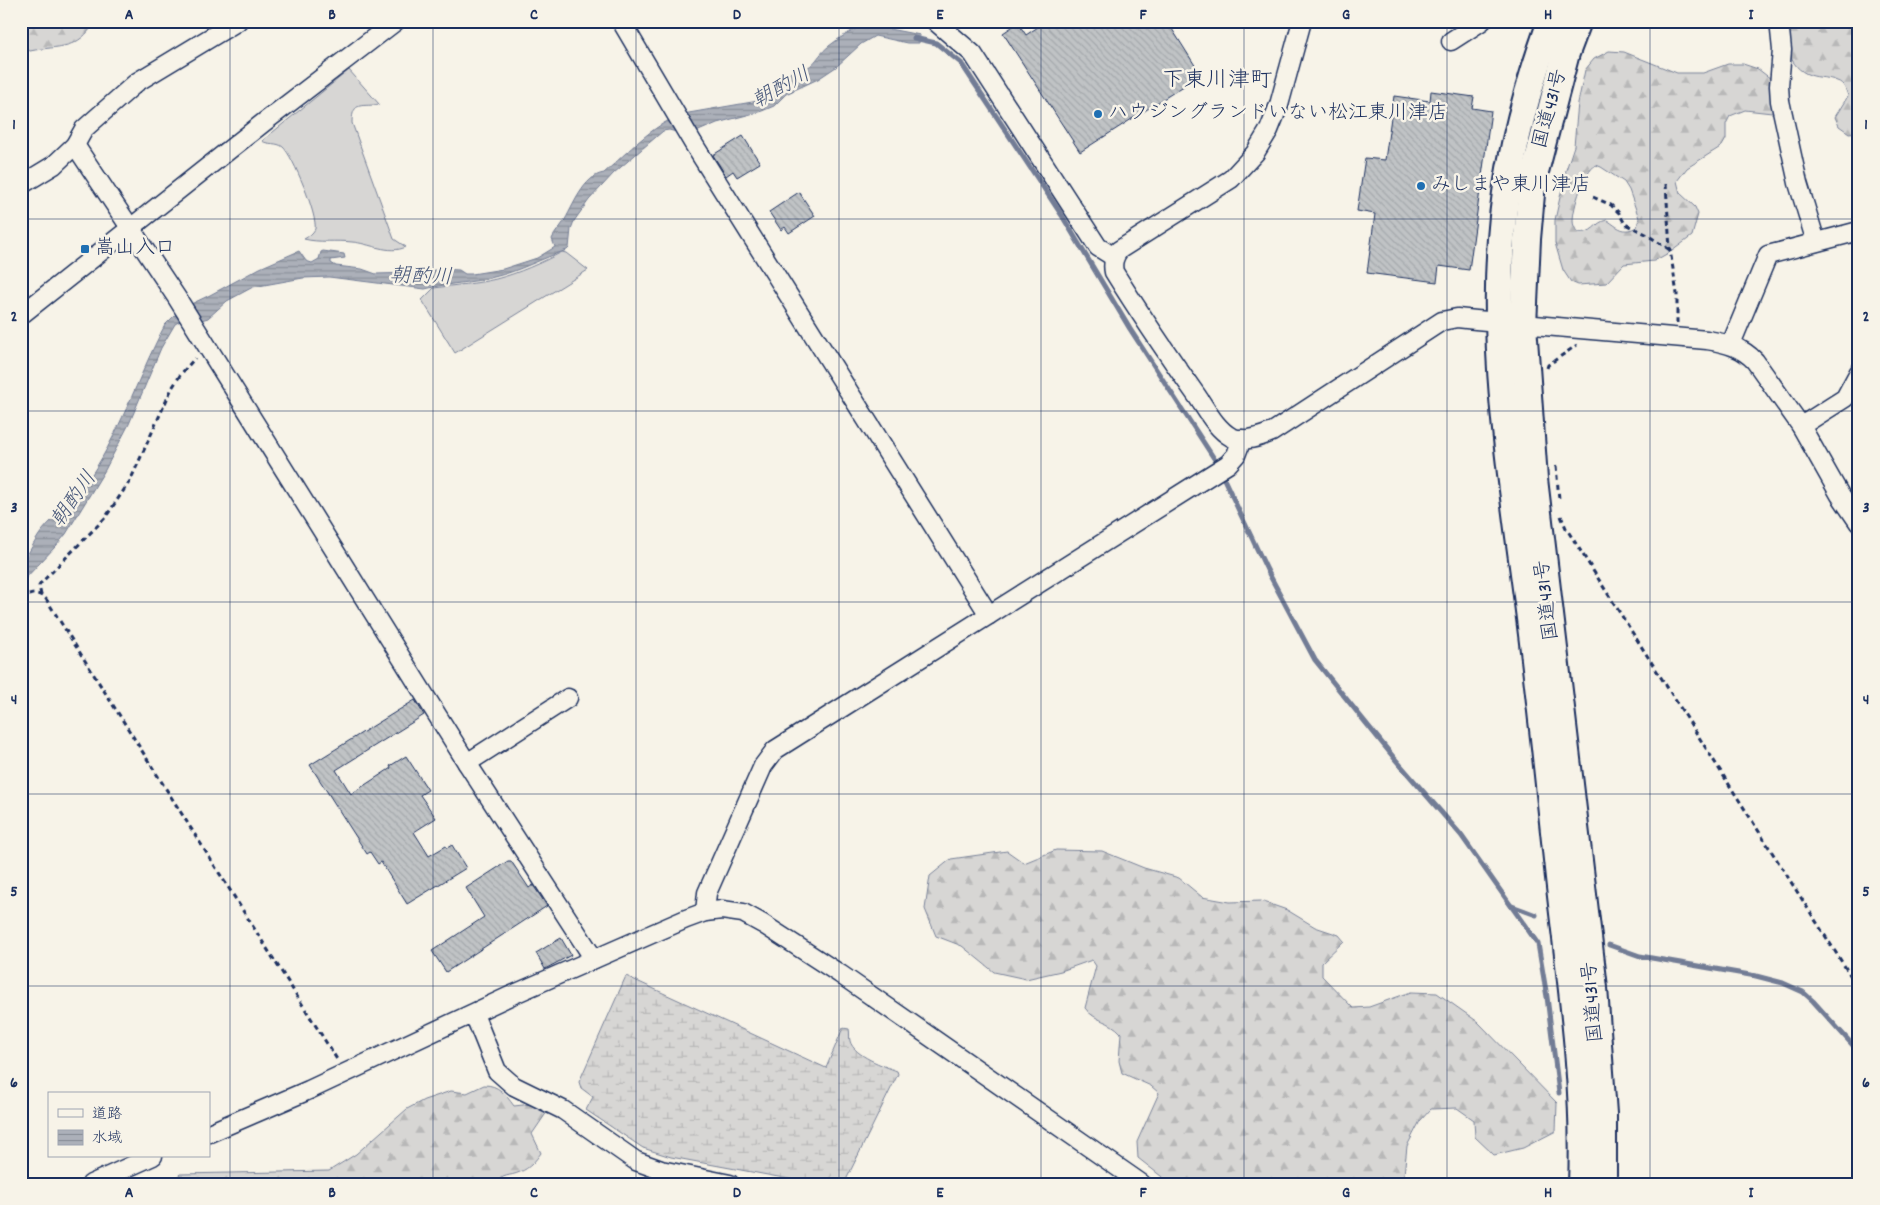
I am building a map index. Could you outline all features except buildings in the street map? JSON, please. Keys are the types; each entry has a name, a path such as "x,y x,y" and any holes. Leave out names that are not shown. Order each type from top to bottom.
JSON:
{"highway":[{"name":"国道431号","path":"1551,21 1517,135 1501,237 1511,324 1526,386 1534,479 1594,988 1603,1114 1603,1184"},
{"name":"国道431号","path":"1578,21 1566,53 1532,183 1527,239 1500,372 1512,490 1528,606 1572,990 1581,1114 1582,1184"}],"street":[{"path":"21,185 54,165 75,145 84,129 137,82 238,21"},
{"path":"21,315 263,123 396,21"},
{"path":"622,21 693,143 989,615"},
{"path":"1302,21 1279,105 1269,130 1255,153 1231,180 1119,250 1114,257 1112,265 1114,272 1159,343 1217,424 1231,437 1242,439 1257,438 1272,432 1442,321 1456,318 1707,340 1731,344 1748,353 1755,361 1801,426 1840,495 1859,523"},
{"path":"1451,42 1482,21"},
{"path":"1779,21 1782,50 1779,86 1780,101 1798,183 1816,242"},
{"path":"936,22 973,54 1098,248 1114,257"},
{"path":"75,145 177,298 467,763 594,959"},
{"path":"1731,344 1768,255 1859,231"},
{"path":"1801,426 1845,398 1859,372"},
{"path":"705,912 707,893 763,766 775,750 1228,464 1236,454 1242,439"},
{"path":"467,763 568,698"},
{"path":"210,1133 247,1118 594,959 705,912 733,911 743,913 763,924 840,974 1142,1184"},
{"path":"474,1014 497,1071 514,1086 562,1110 636,1161 661,1170 730,1184"},
{"path":"91,1184 149,1158"}],"path":[{"path":"1666,184 1670,250 1676,294 1677,336"},
{"path":"1593,197 1611,204 1625,224 1646,234 1670,250"},
{"path":"1546,374 1548,365 1586,339 1590,335 1590,330"},
{"path":"205,344 172,388 130,481 105,518 39,586 42,595 131,732 345,1073"},
{"path":"1555,460 1561,517 1566,528 1859,988"},
{"path":"21,600 32,594 42,595"}],"green space":[{"path":"24,21 95,21 89,31 75,42 59,47 30,51 21,45 21,27"},
{"path":"1788,21 1859,21 1859,132 1849,133 1839,126 1835,117 1848,96 1843,85 1834,80 1813,76 1803,71 1792,60 1786,36"},
{"path":"1609,51 1624,52 1677,73 1703,73 1728,64 1743,64 1758,69 1771,79 1777,108 1772,113 1745,110 1730,116 1726,124 1726,139 1722,146 1687,168 1677,181 1680,193 1695,207 1698,214 1692,236 1672,251 1654,261 1624,264 1606,283 1578,285 1571,282 1563,270 1555,243 1555,220 1566,170 1574,146 1578,103 1585,70 1594,59","holes":["1596,165 1624,182 1629,190 1639,218 1637,227 1625,230 1618,228 1607,220 1599,223 1587,232 1577,232 1573,221 1580,190 1592,169"]},
{"path":"349,70 379,104 357,107 354,110 352,123 394,239 406,247 393,250 352,242 304,239 315,229 315,222 309,200 298,173 283,147 262,141"},
{"path":"562,252 588,270 455,353 422,300 434,288 496,279 513,274"},
{"path":"1056,850 1102,851 1144,868 1179,878 1202,897 1230,902 1261,901 1287,910 1315,927 1339,935 1344,941 1322,962 1322,976 1353,1008 1369,1007 1411,992 1437,993 1478,1022 1557,1103 1556,1131 1523,1148 1494,1155 1475,1137 1474,1120 1457,1108 1431,1109 1420,1121 1407,1146 1404,1175 1411,1184 1171,1184 1138,1158 1137,1142 1159,1093 1151,1086 1122,1073 1119,1061 1121,1033 1093,1016 1085,1008 1096,966 1092,960 1061,971 1026,979 994,972 962,946 936,936 925,909 930,876 951,859 1007,851 1024,863"},
{"path":"626,976 826,1068 843,1028 849,1029 850,1041 857,1051 870,1060 897,1071 898,1074 844,1184 816,1184 671,1157 643,1148 586,1110 593,1097 581,1088 579,1082"},
{"path":"484,1085 498,1088 514,1106 532,1104 542,1106 547,1112 532,1134 541,1153 527,1168 516,1174 504,1177 495,1184 169,1184 180,1174 329,1171 356,1154 407,1109 424,1100 451,1091 467,1093"}],"water":[{"name":"朝酌川","path":"870,21 884,21 879,27 920,35 919,43 907,43 875,36 861,44 836,67 818,79 786,94 774,106 717,123 694,133 663,131 614,173 589,200 574,221 567,250 522,268 486,279 425,289 329,277 303,278 253,287 227,301 208,318 198,321 182,320 175,324 161,348 129,424 105,470 66,534 21,583 21,563 42,531 84,486 118,428 165,325 189,305 260,268 299,251 306,261 312,263 319,259 323,251 344,254 345,258 331,260 331,263 336,266 362,269 376,274 413,273 443,269 459,270 465,274 472,274 503,269 537,258 555,247 552,239 584,186 597,175 604,173 651,132 683,114 758,101 770,93 792,71 811,65 834,42"}],"waterway":[{"path":"914,38 936,43 961,63 1061,214 1130,329 1215,460 1267,570 1315,660 1395,759 1461,835 1538,944 1547,997 1559,1093"},
{"path":"1512,906 1536,915"},
{"path":"1609,945 1640,956 1756,976 1783,983 1803,992 1813,1001 1859,1052"},
{"path":"1622,1182 1628,1184"}],"place":[{"name":"ハウジングランドいない松江東川津店","path":"1098,114"},
{"name":"みしまや東川津店","path":"1421,186"},
{"name":"嵩山入口","path":"85,249"}],"district":[{"name":"下東川津町","path":"1217,81"}]}
